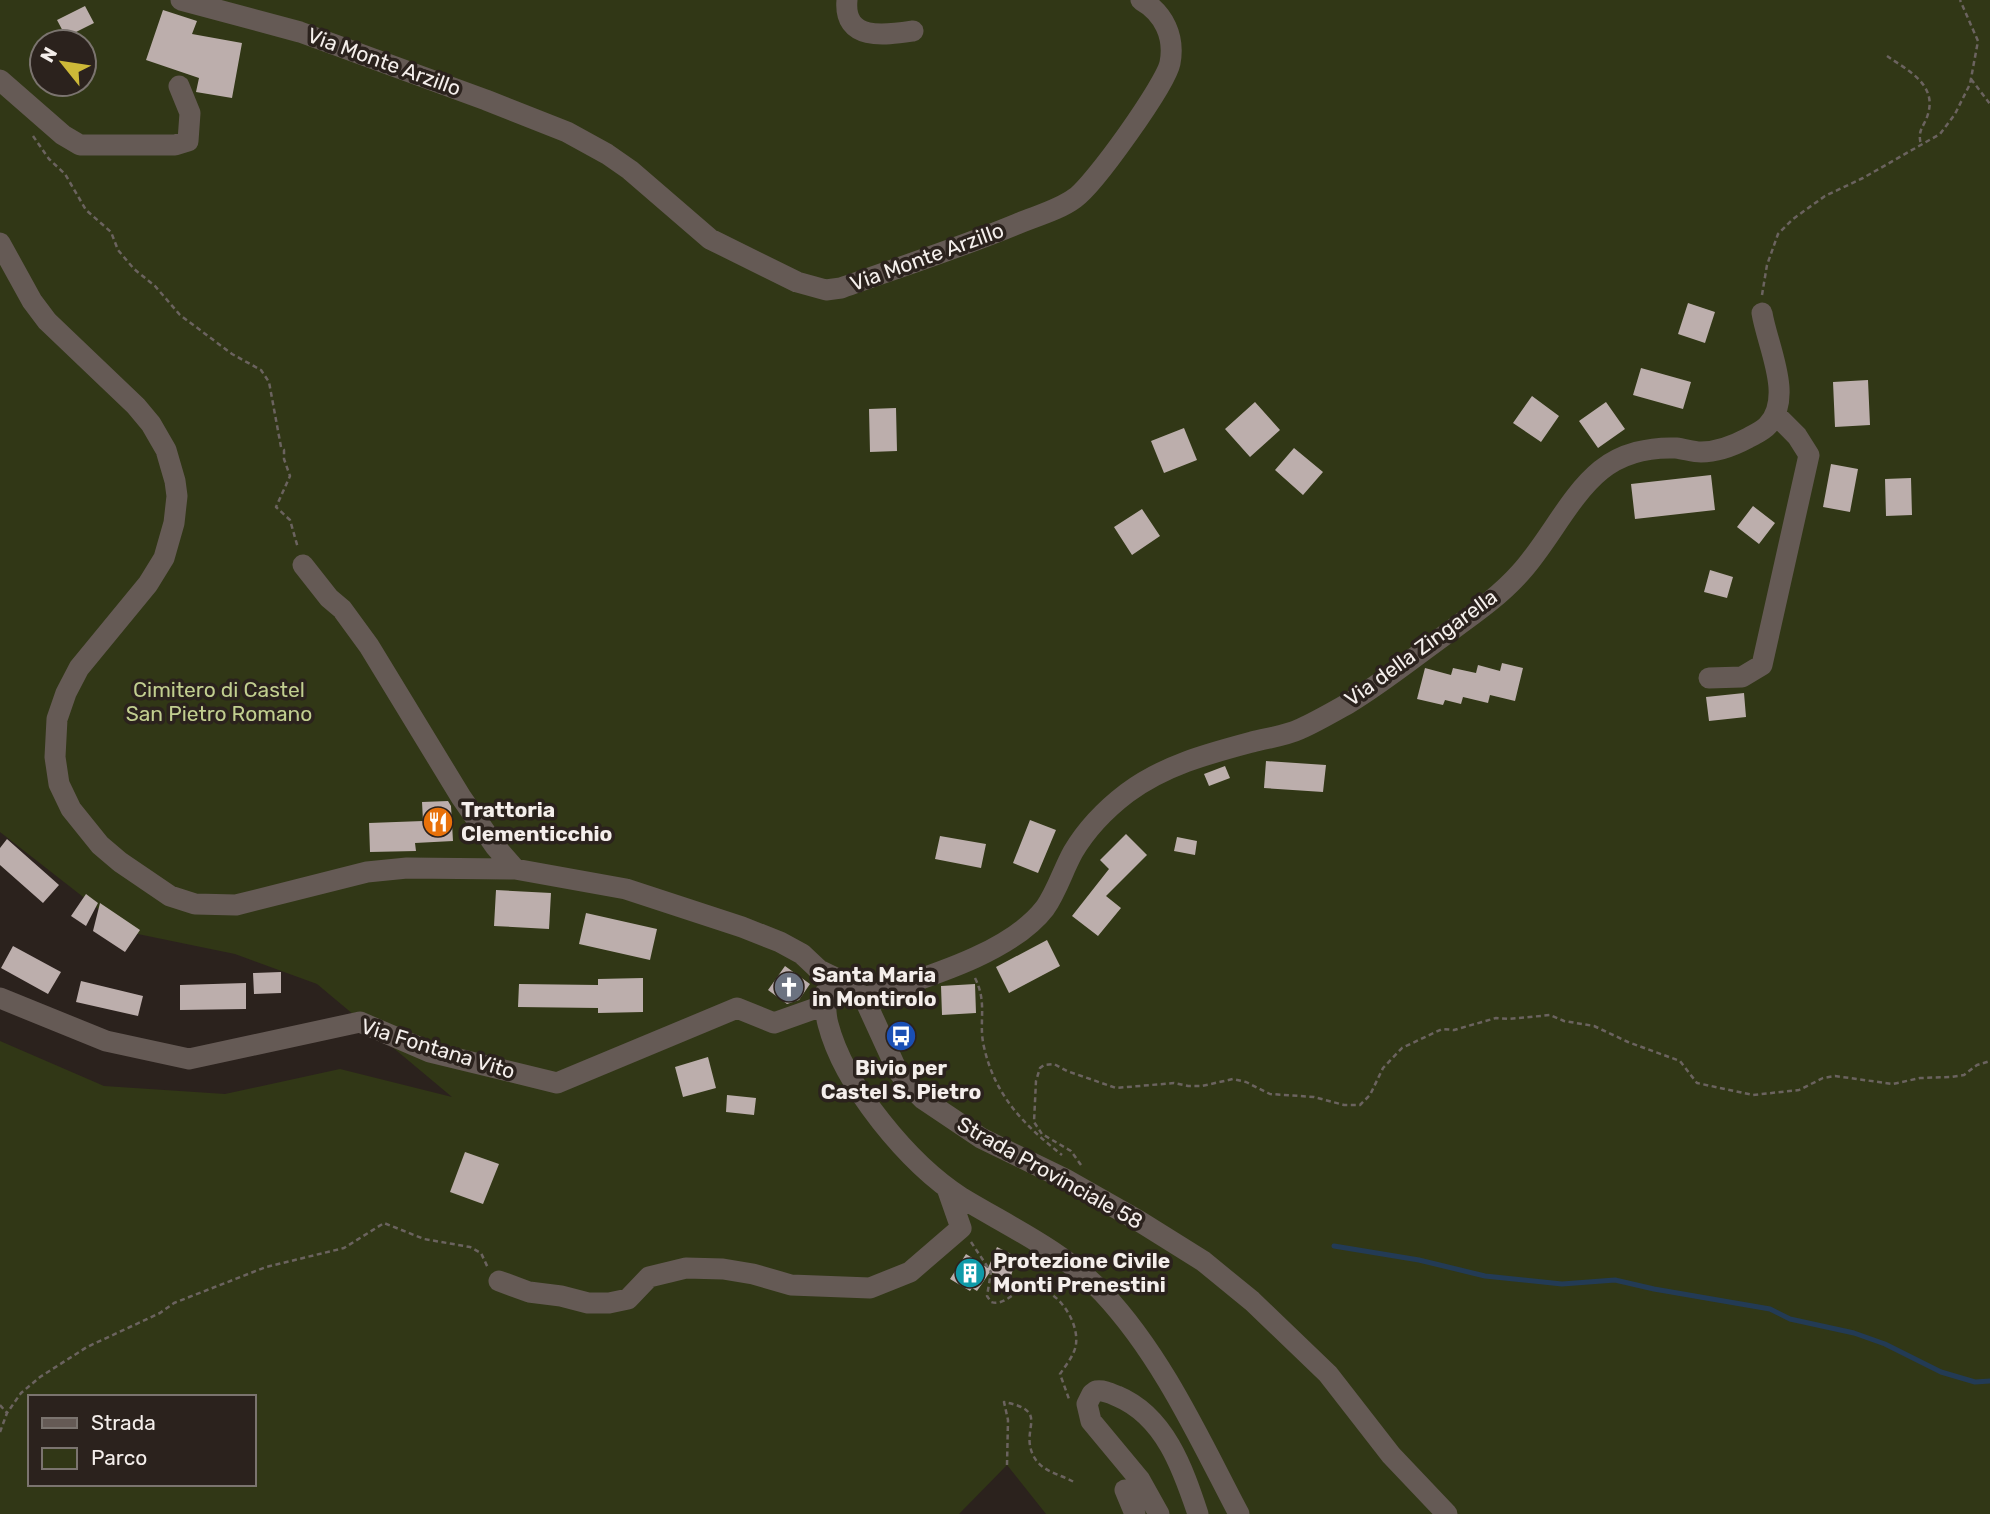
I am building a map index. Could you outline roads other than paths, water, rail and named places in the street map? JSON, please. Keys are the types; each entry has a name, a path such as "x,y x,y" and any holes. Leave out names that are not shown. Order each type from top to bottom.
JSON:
{"street":[{"name":"Via Monte Arzillo","path":"181,0 300,32 567,132 607,153 630,170 710,239 797,282 826,290 841,288 989,236 1076,198 1102,170 1161,84 1170,65 1170,40 1165,23 1159,13 1141,0"},
{"path":"847,0 846,7 855,27 867,33 880,36 913,31"},
{"path":"0,80 64,135 80,145 175,145 188,141 190,113 179,86"},
{"path":"0,243 26,292 47,321 136,406 151,424 169,458 176,488 174,523 164,558 148,584 79,668 60,708 55,732 59,784 71,808 100,845 162,891 183,901 206,905 236,905 367,873 407,868 515,869 626,889 780,942 802,954 819,970 850,985 864,998"},
{"path":"1709,678 1742,677 1762,665 1809,454 1797,436 1776,415 1780,383 1762,313"},
{"name":"Via della Zingarella","path":"864,998 967,961 998,946 1031,922 1045,907 1073,852 1092,825 1126,794 1163,770 1199,756 1298,730 1386,679 1494,598 1518,575 1542,548 1578,495 1593,477 1607,466 1627,455 1654,448 1680,448 1700,452 1729,448 1766,428 1776,415"},
{"path":"303,565 329,598 342,609 369,646 461,797 495,846 515,869"},
{"path":"819,970 826,996 827,1020 836,1047 873,1111 911,1156 947,1188 1056,1255 1093,1283 1112,1303 1150,1352 1239,1514"},
{"name":"Via Fontana Vito","path":"0,998 106,1041 189,1059 360,1022 430,1052 557,1083 737,1008 774,1023 825,1004"},
{"name":"Strada Provinciale 58","path":"864,998 896,1068 923,1099 981,1138 1080,1187 1222,1275 1328,1374 1391,1455 1447,1514"},
{"path":"499,1282 529,1292 588,1303 628,1299 649,1277 686,1268 723,1269 792,1285 870,1288 910,1272 961,1228 947,1188"},
{"path":"1159,1514 1140,1480 1091,1421 1087,1404 1096,1391 1101,1390 1124,1399 1146,1415 1158,1428 1177,1460 1198,1514"},
{"path":"1125,1490 1135,1514"}],"waterway":[{"path":"1334,1246 1419,1260 1485,1276 1562,1284 1615,1280 1770,1309 1790,1319 1854,1333 1885,1344 1941,1372 1975,1382 1990,1381"}],"place":[{"name":"Trattoria Clementicchio","path":"438,822"},
{"name":"Santa Maria in Montirolo","path":"789,987"},
{"name":"Bivio per Castel S. Pietro","path":"901,1036"},
{"name":"Protezione Civile Monti Prenestini","path":"970,1273"}],"park label":[{"name":"Cimitero di Castel San Pietro Romano","path":"219,702"}]}
